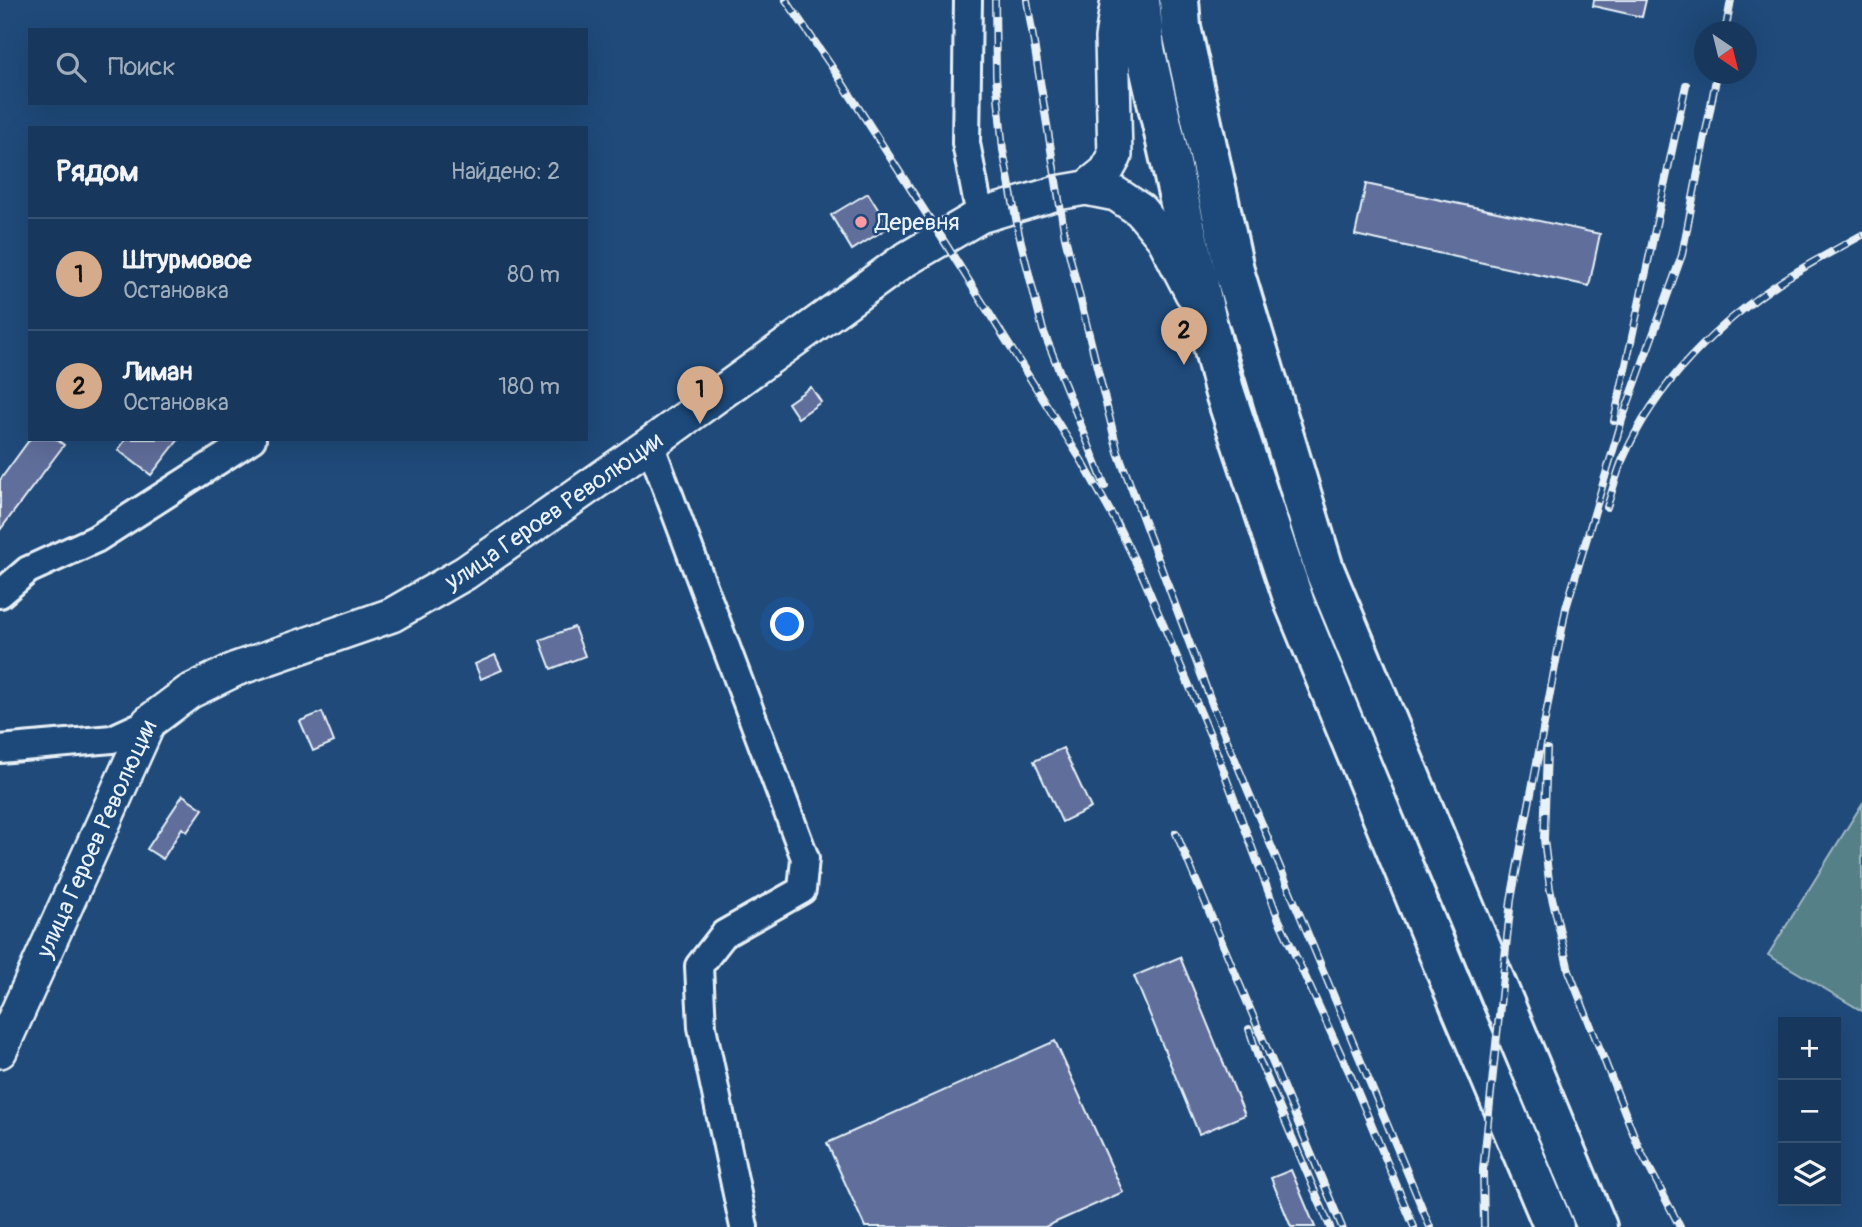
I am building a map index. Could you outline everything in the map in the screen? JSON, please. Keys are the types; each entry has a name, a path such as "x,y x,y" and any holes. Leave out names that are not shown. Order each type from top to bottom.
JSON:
{"highway":[{"path":"1140,0 1144,49 1224,390 1295,604 1554,1227"},
{"path":"1179,0 1181,27 1236,274 1324,569 1597,1227"}],"main road":[{"path":"1086,188 1106,172 1115,156 1112,38 1118,0"},
{"name":"улица Героев Революции","path":"0,1051 149,722 189,692 236,669 391,615 465,573 650,444 903,261 980,216 1057,193 1086,188 1116,194 1140,210 1164,239 1207,322"}],"street":[{"path":"968,0 966,143 980,216"},
{"path":"0,594 28,570 96,539 249,441"},
{"path":"650,444 805,858 802,890 723,934 699,966 702,1027 744,1227"},
{"path":"0,750 113,739 149,722"}],"green space":[{"path":"1862,804 1862,1011 1768,955"}],"building":[{"path":"1594,0 1646,0 1642,17 1593,6"},
{"path":"1366,184 1600,234 1589,286 1355,235"},
{"path":"868,193 889,227 852,250 831,215"},
{"path":"811,387 821,402 798,418 788,403"},
{"path":"29,441 59,441 64,445 0,530 0,480"},
{"path":"125,441 177,441 151,475 118,450"},
{"path":"574,627 585,656 551,669 540,640"},
{"path":"495,655 502,670 481,679 475,664"},
{"path":"322,712 334,742 313,751 300,721"},
{"path":"1063,748 1091,808 1062,822 1034,761"},
{"path":"183,795 203,809 187,832 182,828 163,859 147,849"},
{"path":"1180,957 1245,1115 1199,1134 1134,976"},
{"path":"1055,1041 1123,1192 1045,1227 865,1227 827,1143"},
{"path":"1291,1170 1315,1227 1291,1227 1271,1178"}],"railway":[{"path":"786,0 942,238 1083,463 1116,522 1143,577 1211,737 1279,920 1351,1076 1414,1227"},
{"path":"995,0 996,76 1003,150 1019,234 1043,330 1105,486"},
{"path":"1027,0 1065,237 1118,452 1214,709 1430,1227"},
{"path":"1727,21 1731,0"},
{"path":"1484,1227 1483,1170 1511,900 1566,608 1622,420 1682,255 1715,84"},
{"path":"1614,421 1686,85"},
{"path":"1607,507 1622,461 1636,433 1652,406 1691,357 1737,314 1762,295 1797,271 1862,235"},
{"path":"1547,749 1544,839 1550,889 1569,971 1639,1148 1680,1227"},
{"path":"1176,833 1342,1227"},
{"path":"1249,1029 1258,1057 1330,1227"}],"place":[{"name":"Деревня","path":"861,222"},
{"name":"Лиман","path":"1184,365"},
{"name":"Штурмовое","path":"700,424"}]}
